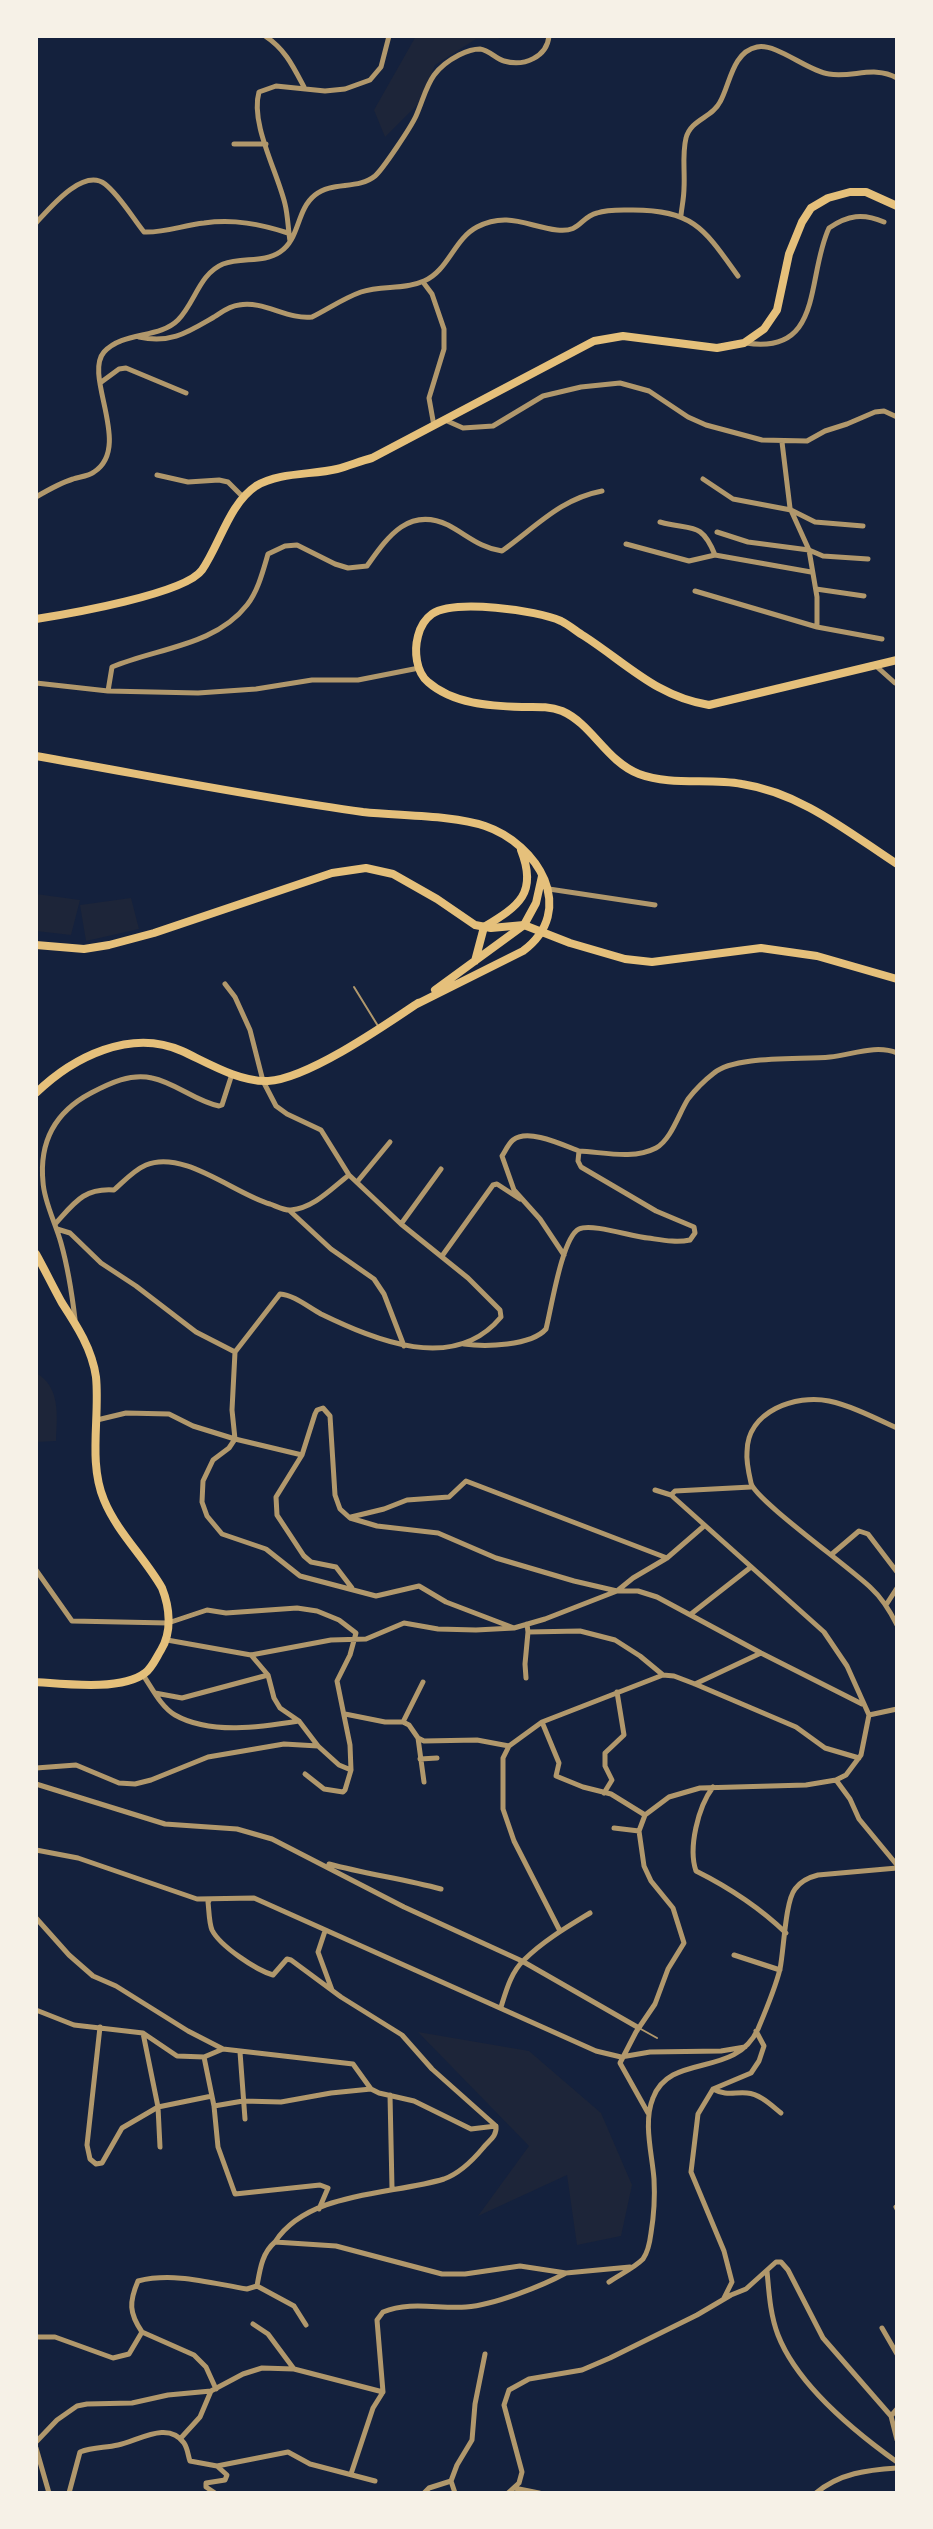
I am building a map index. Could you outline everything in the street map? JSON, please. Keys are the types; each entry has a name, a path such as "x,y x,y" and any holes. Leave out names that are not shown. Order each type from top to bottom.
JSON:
{"main road":[{"path":"36,619 160,592 189,581 200,573 213,554 243,497 258,485 280,478 337,469 372,458 594,340 623,336 717,348 744,343 764,329 777,310 789,254 802,222 811,208 828,198 850,192 866,192 897,206"},
{"path":"897,660 708,705 688,702 663,692 561,621 533,612 480,607 450,609 432,614 420,628 416,644 418,668 424,678 439,692 468,702 545,707 563,711 578,721 620,764 640,774 664,779 742,784 800,801 897,864"},
{"path":"36,756 364,812 484,825 502,833 520,846 536,863 549,889 549,906 541,932 523,951 415,1005"},
{"path":"474,962 484,927 516,906 527,889 527,865 520,846"},
{"path":"36,945 84,949 109,945 154,933 332,873 366,868 393,874 437,899 475,925 484,927 524,925 570,943 625,959 652,962 761,948 817,956 893,980 897,979"},
{"path":"36,1092 71,1064 92,1054 120,1046 160,1044 232,1073 263,1081 280,1079 300,1072 379,1029 524,925 536,903 542,876"},
{"path":"36,1254 62,1302 75,1319 93,1362 97,1392 97,1458 103,1499 110,1513 162,1588 167,1600 168,1623 167,1640 149,1670 143,1675 123,1683 36,1682"}],"street":[{"path":"265,36 277,44 290,59 304,87"},
{"path":"290,242 286,207 258,122 256,104 259,92 276,86 304,87 325,91 345,88 370,80 381,67 389,36"},
{"path":"36,497 70,480 94,472 105,460 109,447 109,430 100,383 100,358 105,351 118,342 169,326 178,320 198,287 221,265 241,259 269,258 281,252 290,242 305,206 315,194 332,187 362,182 375,176 415,118 428,83 446,62 464,52 482,49 504,61 520,63 538,57 548,43 549,36"},
{"path":"681,215 686,137 690,127 720,103 737,62 748,51 756,47 770,47 802,64 831,74 879,71 897,78"},
{"path":"234,144 266,144"},
{"path":"36,223 60,197 84,182 96,180 107,187 144,232 204,223 241,221 288,233"},
{"path":"137,336 150,339 175,337 190,332 227,308 240,304 253,305 303,318 312,317 362,291 423,282 440,268 465,235 488,223 512,220 557,230 574,229 595,213 607,211 653,211 681,215 694,222 712,239 738,276"},
{"path":"744,343 765,346 776,344 788,339 801,326 829,228 846,218 858,216 870,216 884,222"},
{"path":"423,282 432,294 444,329 444,349 429,398 434,426"},
{"path":"100,383 118,369 126,368 186,393"},
{"path":"445,420 463,428 493,426 543,396 581,387 620,384 649,392 688,417 706,425 762,440 807,441 825,431 875,412 884,411 897,417"},
{"path":"782,442 791,510 808,550 816,589 818,627"},
{"path":"157,475 188,482 219,480 228,482 243,497"},
{"path":"703,479 733,499 791,510 815,522 863,526"},
{"path":"108,691 112,667 132,658 193,641 228,626 248,604 259,583 268,554 285,546 297,545 334,564 348,568 367,566 397,527 414,521 432,520 447,525 489,549 502,551 558,507 581,495 602,490"},
{"path":"660,522 698,528 709,539 715,555"},
{"path":"717,532 748,542 808,550 823,556 868,559"},
{"path":"626,544 689,561 715,555 811,572"},
{"path":"816,589 864,596"},
{"path":"695,591 818,627 882,639"},
{"path":"876,666 883,674 897,682"},
{"path":"36,683 108,691 198,693 256,689 312,680 358,680 418,668"},
{"path":"549,889 655,904"},
{"path":"225,984 235,997 250,1030 263,1081 281,1111 321,1130 349,1174 401,1224 442,1256 500,1310 501,1317 471,1340 429,1350 404,1346 323,1314 280,1294 235,1352 232,1410 235,1439 229,1449 213,1460 203,1480 202,1502 207,1516 216,1528 229,1538 266,1550 300,1576 376,1596 419,1586 446,1602 514,1628"},
{"path":"564,1255 540,1219 514,1190 503,1166 502,1156 513,1140 523,1136 538,1137 579,1151 612,1154 642,1152 657,1148 665,1139 689,1098 716,1071 742,1062 830,1057 870,1050 889,1050 897,1053"},
{"path":"75,1319 64,1256 43,1183 43,1156 49,1134 68,1107 109,1083 140,1076 175,1085 219,1106 224,1100 232,1073"},
{"path":"357,1182 390,1142"},
{"path":"461,1344 485,1346 538,1338 546,1329 564,1255 572,1235 580,1228 681,1242 690,1240 695,1233 694,1227 656,1211 581,1167 578,1161 579,1151"},
{"path":"56,1223 88,1192 99,1189 114,1190 134,1172 156,1162 169,1161 198,1170 256,1200 290,1211 304,1226 374,1280 384,1294 404,1346"},
{"path":"401,1224 441,1169"},
{"path":"290,1211 316,1202 349,1174"},
{"path":"442,1256 493,1185 497,1184 524,1202"},
{"path":"57,1230 70,1233 101,1263 136,1286 188,1326 235,1352"},
{"path":"896,1622 886,1605 871,1588 774,1509 751,1487 746,1451 753,1431 768,1412 786,1402 829,1401 897,1428"},
{"path":"352,1588 336,1567 312,1562 304,1556 277,1515 276,1497 302,1455 317,1410 323,1408 330,1416 335,1495 340,1509 350,1518 377,1526 438,1533 496,1558 574,1581 617,1591 638,1590 691,1614 761,1653 862,1704"},
{"path":"97,1420 126,1413 169,1414 235,1439 302,1455"},
{"path":"350,1518 407,1500 449,1497 459,1485 466,1481 667,1558"},
{"path":"671,1495 675,1491 751,1487"},
{"path":"648,2113 620,2063 621,2057 655,2004 668,1969 684,1943 672,1908 651,1881 644,1866 639,1831 645,1815 669,1797 713,1787 806,1785 836,1780 846,1775 859,1758 869,1715 846,1666 824,1632 671,1495 655,1490"},
{"path":"167,1640 251,1655 304,1644 366,1639 404,1623 438,1629 514,1628 617,1591 633,1578 667,1558 704,1526"},
{"path":"832,1554 859,1531 863,1532 868,1534 897,1572"},
{"path":"691,1614 751,1567"},
{"path":"36,1570 72,1621 168,1623 207,1610 226,1613 297,1608 317,1611 339,1620 356,1633 356,1639 337,1681 345,1714 351,1770 343,1792 324,1789 305,1774"},
{"path":"886,1605 897,1588"},
{"path":"526,1678 527,1624"},
{"path":"528,1632 580,1631 615,1640 640,1656 663,1675 695,1684 796,1727 825,1748 859,1758"},
{"path":"695,1684 761,1653"},
{"path":"251,1655 268,1675 274,1698 280,1708 299,1721 318,1746 339,1765 351,1770"},
{"path":"143,1675 155,1693 175,1715 197,1723 229,1728 260,1727 299,1721"},
{"path":"155,1693 182,1698 268,1675"},
{"path":"560,1931 514,1841 502,1809 503,1758 509,1746 542,1722 663,1675"},
{"path":"404,1722 423,1682"},
{"path":"604,1792 612,1780 604,1766 605,1753 624,1735 617,1692"},
{"path":"869,1715 897,1709"},
{"path":"345,1714 385,1722 404,1722 418,1738 424,1741 492,1742 509,1746"},
{"path":"542,1722 559,1763 556,1776 611,1794 645,1815"},
{"path":"418,1738 424,1782"},
{"path":"36,1768 76,1765 119,1783 135,1784 208,1757 284,1744 318,1746"},
{"path":"420,1759 437,1758"},
{"path":"836,1780 850,1799 859,1819 897,1867"},
{"path":"36,1784 165,1824 237,1829 272,1839 319,1861 404,1907 522,1961 639,2028"},
{"path":"713,1787 708,1794 694,1839 692,1859 696,1871 757,1907 786,1933"},
{"path":"614,1828 639,1831"},
{"path":"36,1850 78,1858 196,1899 209,1901 254,1898 596,2051 621,2057 650,2052 721,2051 745,2047"},
{"path":"319,1861 441,1889"},
{"path":"609,2282 643,2258 649,2245 654,2213 648,2113 653,2096 661,2084 674,2074 696,2065 724,2061 745,2047 756,2031 780,1970 790,1901 795,1889 810,1877 897,1867"},
{"path":"209,1901 212,1930 226,1946 258,1968 273,1975 283,1961 291,1960 332,1991 402,2035 432,2069 496,2126 496,2135 478,2155 446,2178 358,2194 302,2216 289,2225 267,2248 257,2286"},
{"path":"501,2007 510,1980 522,1961 560,1931 590,1913"},
{"path":"36,1918 69,1955 93,1976 116,1986 188,2031 223,2049 353,2064 371,2089"},
{"path":"325,1931 318,1952 332,1991"},
{"path":"734,1955 780,1970"},
{"path":"37,2014 75,2025 143,2033 177,2056 204,2057 223,2049"},
{"path":"100,2027 87,2145 90,2159 96,2164 102,2163 122,2128 158,2107 212,2096"},
{"path":"723,2301 732,2282 724,2251 691,2172 698,2115 713,2089 751,2073 759,2061 764,2046 756,2031"},
{"path":"143,2033 158,2107 160,2147"},
{"path":"240,2052 245,2119"},
{"path":"204,2057 214,2106 218,2147 235,2194 320,2185 328,2188 319,2209"},
{"path":"214,2106 243,2101 281,2102 371,2089 414,2101 471,2129 496,2126"},
{"path":"713,2089 723,2095 749,2093 764,2100 780,2113"},
{"path":"390,2095 392,2188"},
{"path":"275,2242 336,2246 442,2274 465,2274 520,2266 566,2273 632,2266"},
{"path":"508,2493 519,2483 522,2472 504,2405 508,2390 529,2379 582,2370 591,2366 746,2289 776,2262 781,2262 788,2270 823,2338 891,2416 897,2440"},
{"path":"767,2271 770,2308 778,2335 793,2364 827,2403 871,2443 897,2462"},
{"path":"351,2474 373,2408 382,2392 378,2320 383,2312 415,2306 466,2307 493,2301 552,2281 566,2273"},
{"path":"180,2439 200,2417 214,2390 206,2367 194,2355 142,2332 133,2319 131,2297 138,2281 158,2276 247,2289 257,2286 294,2306 306,2325"},
{"path":"253,2324 268,2334 294,2369"},
{"path":"882,2328 897,2354"},
{"path":"36,2337 55,2337 113,2358 129,2354 142,2332"},
{"path":"455,2493 450,2481 472,2440 475,2404 485,2354"},
{"path":"36,2442 57,2420 77,2406 132,2403 168,2395 214,2390 243,2374 262,2368 294,2369 382,2392"},
{"path":"891,2416 897,2409"},
{"path":"69,2493 80,2452 94,2447 118,2445 164,2432 180,2439 186,2446 190,2462 217,2466 288,2452 310,2464 375,2481"},
{"path":"36,2448 49,2493"},
{"path":"214,2493 206,2487 206,2483 227,2478 217,2466"},
{"path":"816,2493 844,2475 897,2468"},
{"path":"424,2493 429,2488 450,2481"},
{"path":"514,2488 539,2493"}],"lane":[{"path":"354,987 379,1029"},
{"path":"639,2028 657,2038"}],"shaded area":[{"path":"416,36 498,36 499,39 476,39 435,65 419,103 385,137 374,110"},
{"path":"36,894 80,900 71,935 36,931"},
{"path":"131,898 139,929 86,941 80,905"},
{"path":"36,1373 50,1386 54,1394 57,1412 56,1441 36,1442"},
{"path":"418,2032 529,2051 601,2113 632,2185 621,2236 577,2245 567,2175 478,2216 529,2146"}]}
